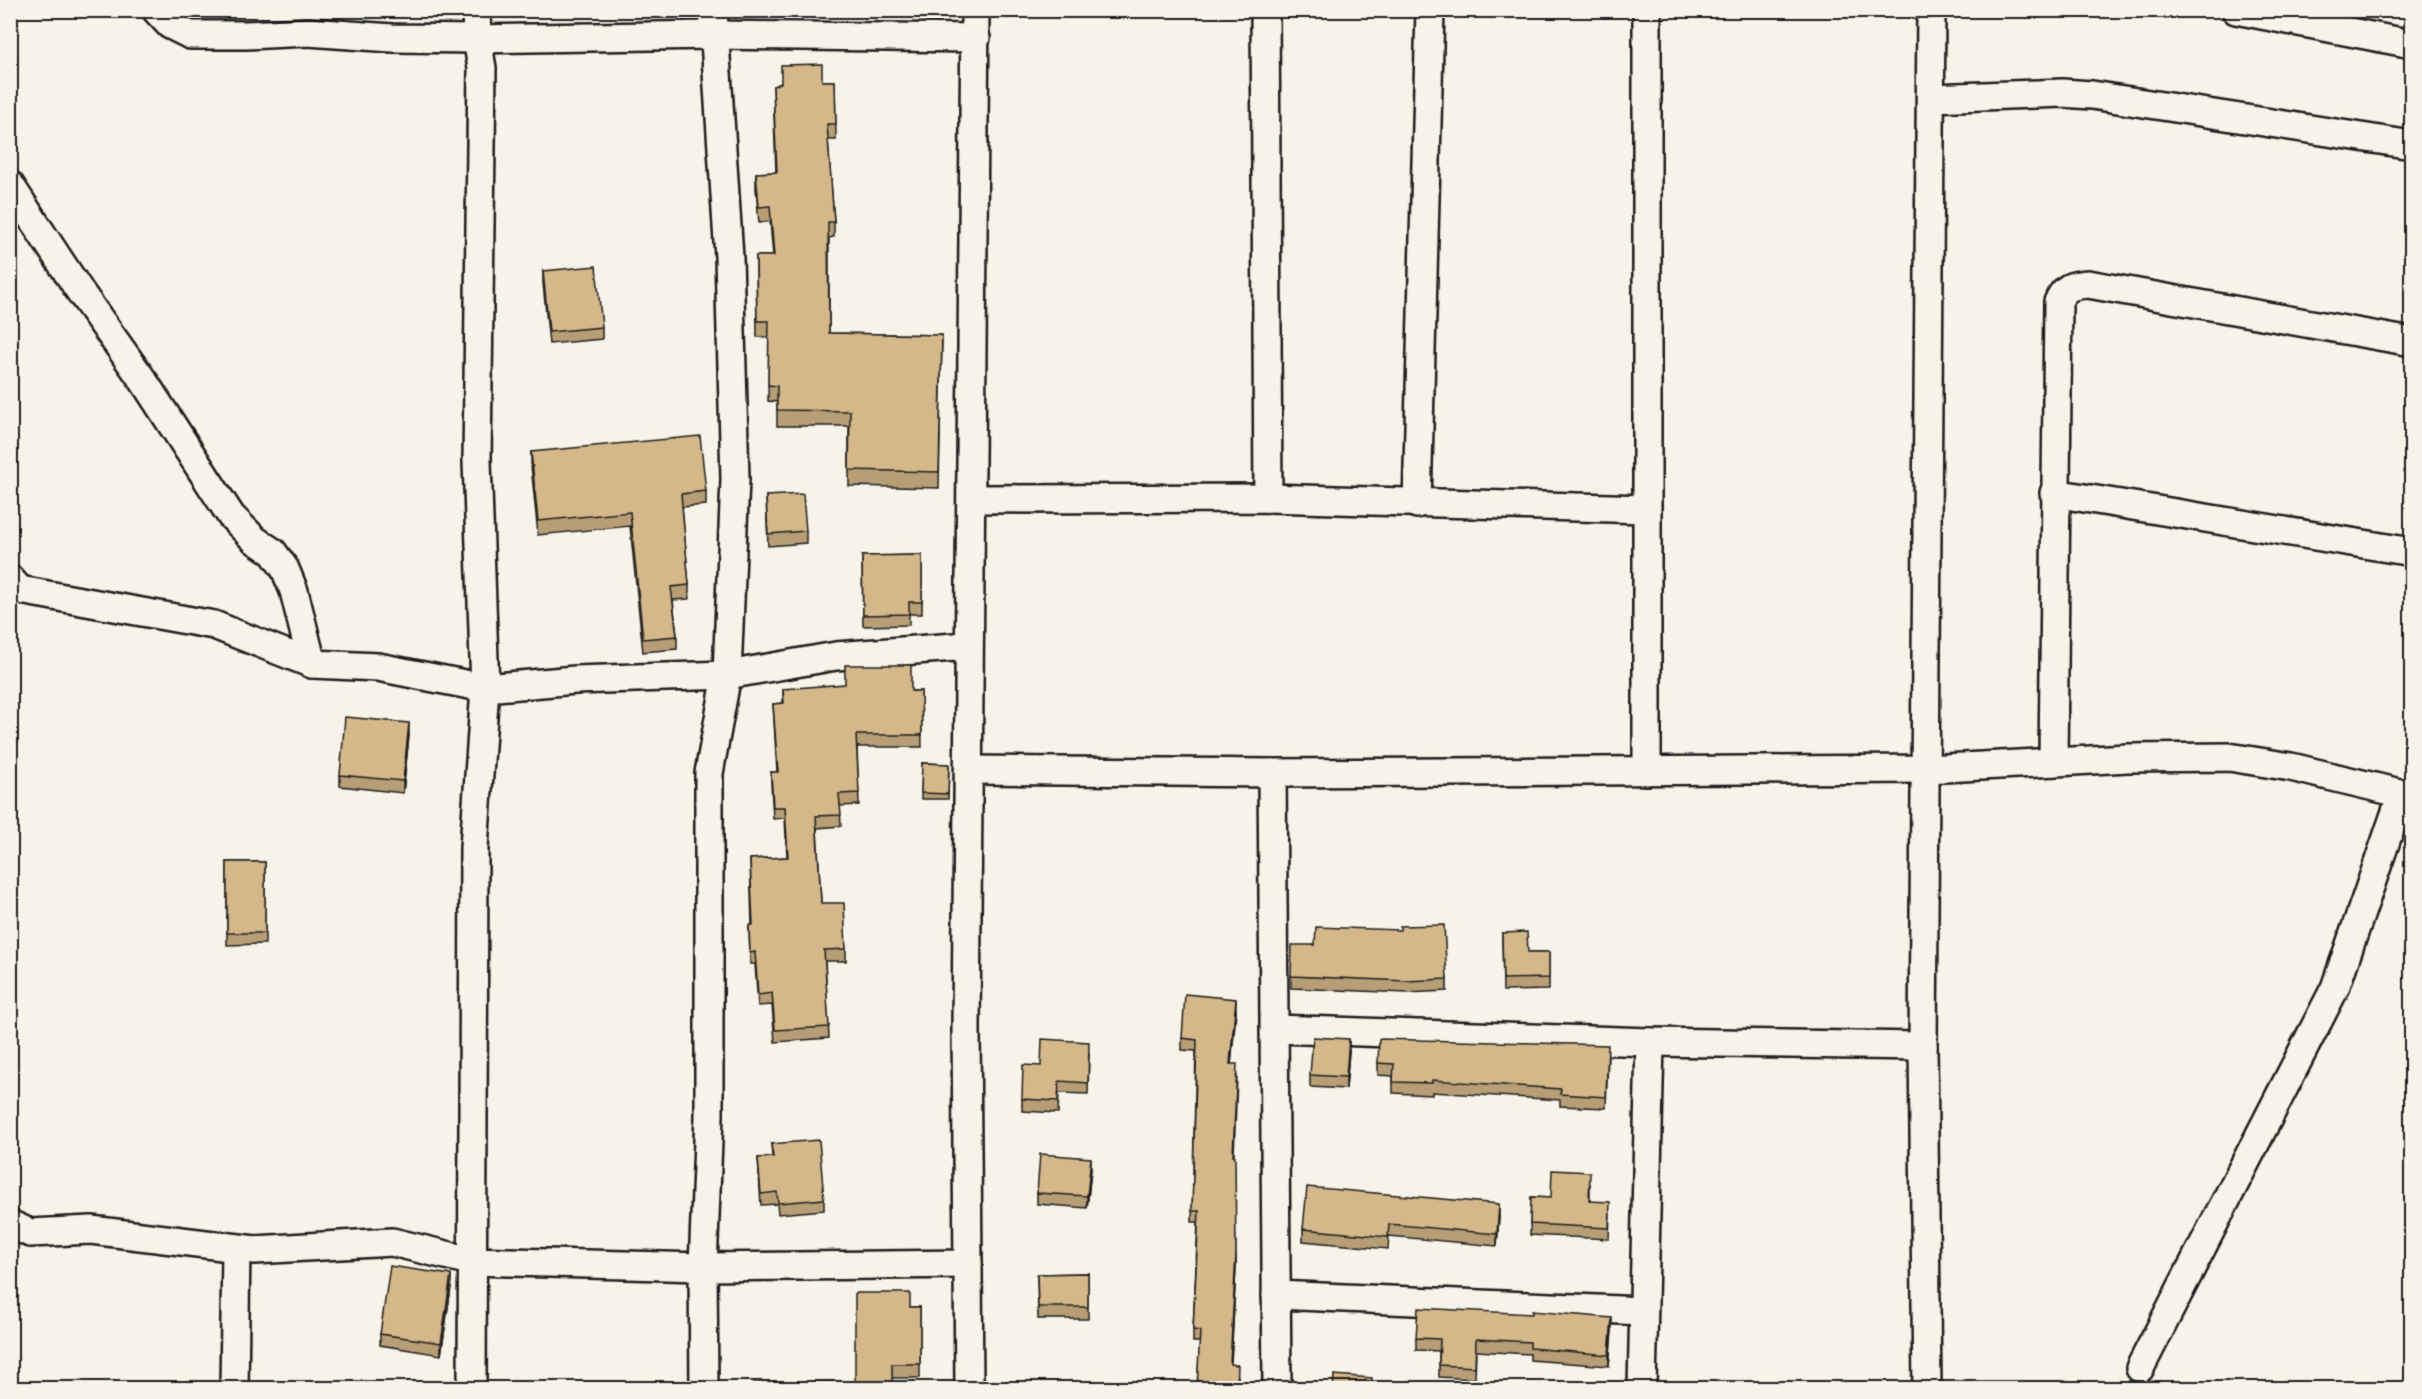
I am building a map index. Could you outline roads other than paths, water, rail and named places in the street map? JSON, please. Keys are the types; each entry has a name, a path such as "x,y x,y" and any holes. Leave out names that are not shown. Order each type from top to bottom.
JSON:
{"street":[{"path":"156,10 170,25 190,35 246,35 308,21 392,38 477,39 713,23 976,38"},
{"path":"472,1389 471,1261 475,1149 474,848 485,688 477,461 482,69 477,39 477,10"},
{"path":"969,1389 966,1028 968,646 973,499 975,10"},
{"path":"1265,10 1268,498"},
{"path":"1417,504 1430,10"},
{"path":"1647,10 1645,509 1647,771"},
{"path":"1927,1389 1923,1046 1931,10"},
{"path":"2236,10 2412,44"},
{"path":"704,1389 703,1267 709,1116 709,773 727,675 735,479 729,257 713,23"},
{"path":"1931,98 2062,93 2092,95 2412,146"},
{"path":"10,185 81,293 145,382 231,516 255,540 273,552 285,569 294,591 312,664"},
{"path":"2053,762 2054,493 2058,302 2062,292 2072,285 2088,284 2412,342"},
{"path":"2054,493 2412,552"},
{"path":"973,499 1268,498 1645,509"},
{"path":"14,586 213,626 312,664 378,667 485,688 574,680 727,675 836,656 968,646"},
{"path":"969,770 1272,773 1926,769 2053,762 2229,757 2291,767 2407,795 2335,988 2140,1368"},
{"path":"1272,773 1277,1389"},
{"path":"1275,1029 1650,1042 1923,1046"},
{"path":"1642,1389 1650,1042"},
{"path":"10,1224 30,1233 91,1230 255,1250 392,1242 471,1261 703,1267 968,1264"},
{"path":"234,1389 236,1248"},
{"path":"1276,1296 1643,1311"}]}
